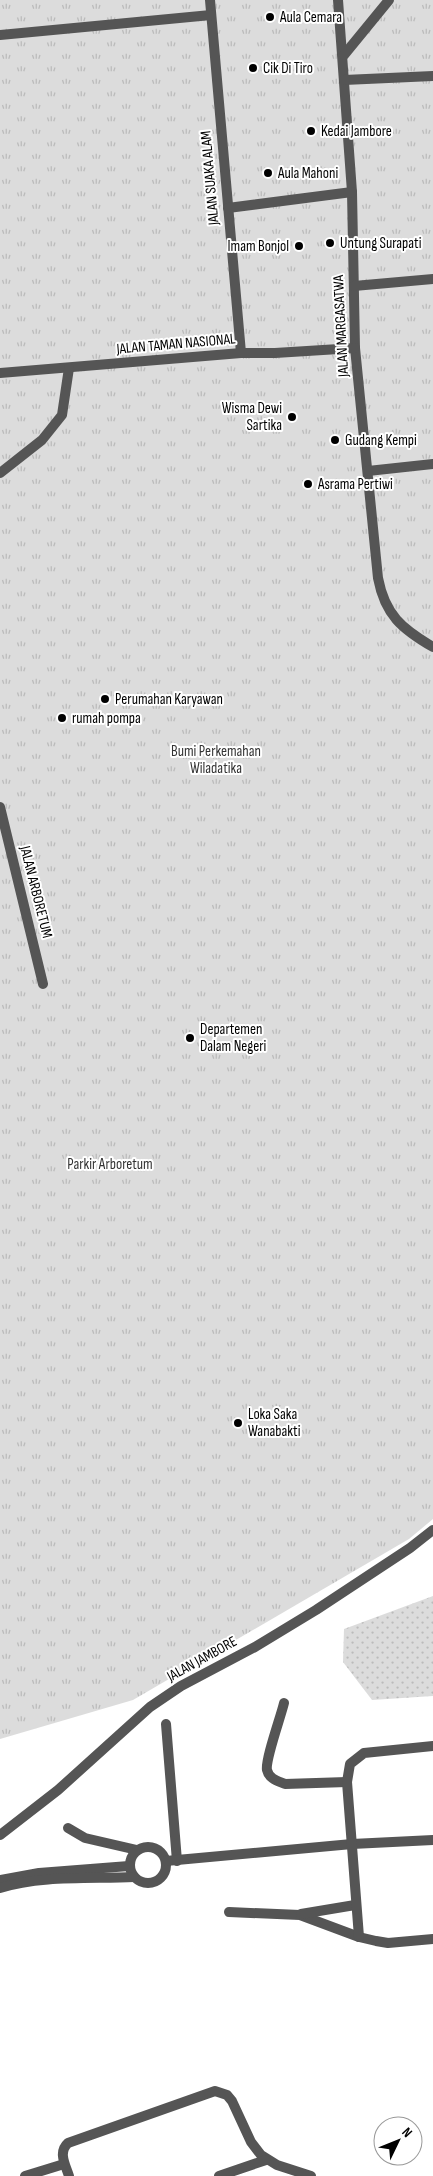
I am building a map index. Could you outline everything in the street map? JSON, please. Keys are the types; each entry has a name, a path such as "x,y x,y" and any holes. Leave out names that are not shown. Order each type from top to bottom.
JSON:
{"street":[{"name":"JALAN SUAKA ALAM","path":"210,0 241,353"},
{"name":"JALAN MARGASATWA","path":"338,0 344,55 352,192 356,348 381,593 399,624 433,647"},
{"path":"344,55 389,0"},
{"path":"0,35 211,16"},
{"path":"344,80 433,76"},
{"path":"228,208 352,192"},
{"path":"354,286 433,279"},
{"name":"JALAN TAMAN NASIONAL","path":"0,373 241,353 356,348"},
{"path":"0,473 42,440 62,415 69,368"},
{"path":"368,471 433,464"},
{"name":"JALAN ARBORETUM","path":"0,808 43,984"},
{"name":"JALAN JAMBORE","path":"0,1835 41,1801 58,1790 157,1702 316,1610 410,1548 433,1530"},
{"path":"284,1703 268,1764 270,1775 285,1784 347,1782"},
{"path":"166,1724 177,1861"},
{"path":"359,1937 347,1782 350,1764 364,1753 433,1746"},
{"path":"68,1828 86,1838 137,1850"},
{"path":"166,1861 352,1844 433,1840"},
{"path":"0,1888 11,1884 45,1881 134,1877 144,1883 156,1881 164,1873 166,1861 162,1853 154,1848 145,1847 137,1850 131,1857 129,1866 134,1877"},
{"path":"0,1880 39,1873 129,1866"},
{"path":"229,1912 300,1914 355,1904"},
{"path":"300,1914 359,1937 388,1943 433,1938"},
{"path":"69,2176 64,2164 63,2148 73,2140 215,2091 227,2096 232,2101 255,2150 266,2160 311,2176"},
{"path":"219,2176 266,2160"},
{"path":"25,2176 64,2164"}],"green space":[{"name":"Bumi Perkemahan Wiladatika","path":"0,0 433,0 433,1519 409,1539 133,1700 0,1739"},
{"path":"433,1596 433,1696 372,1700 343,1662 344,1629"}],"place":[{"name":"Aula Cemara","path":"270,17"},
{"name":"Cik Di Tiro","path":"253,68"},
{"name":"Kedai Jambore","path":"311,131"},
{"name":"Aula Mahoni","path":"268,173"},
{"name":"Untung Surapati","path":"330,243"},
{"name":"Imam Bonjol","path":"299,246"},
{"name":"Wisma Dewi Sartika","path":"292,417"},
{"name":"Gudang Kempi","path":"335,440"},
{"name":"Asrama Pertiwi","path":"308,484"},
{"name":"Perumahan Karyawan","path":"105,699"},
{"name":"rumah pompa","path":"62,718"},
{"name":"Departemen Dalam Negeri","path":"190,1038"},
{"name":"Loka Saka Wanabakti","path":"238,1423"}],"park label":[{"name":"Parkir Arboretum","path":"110,1164"}]}
